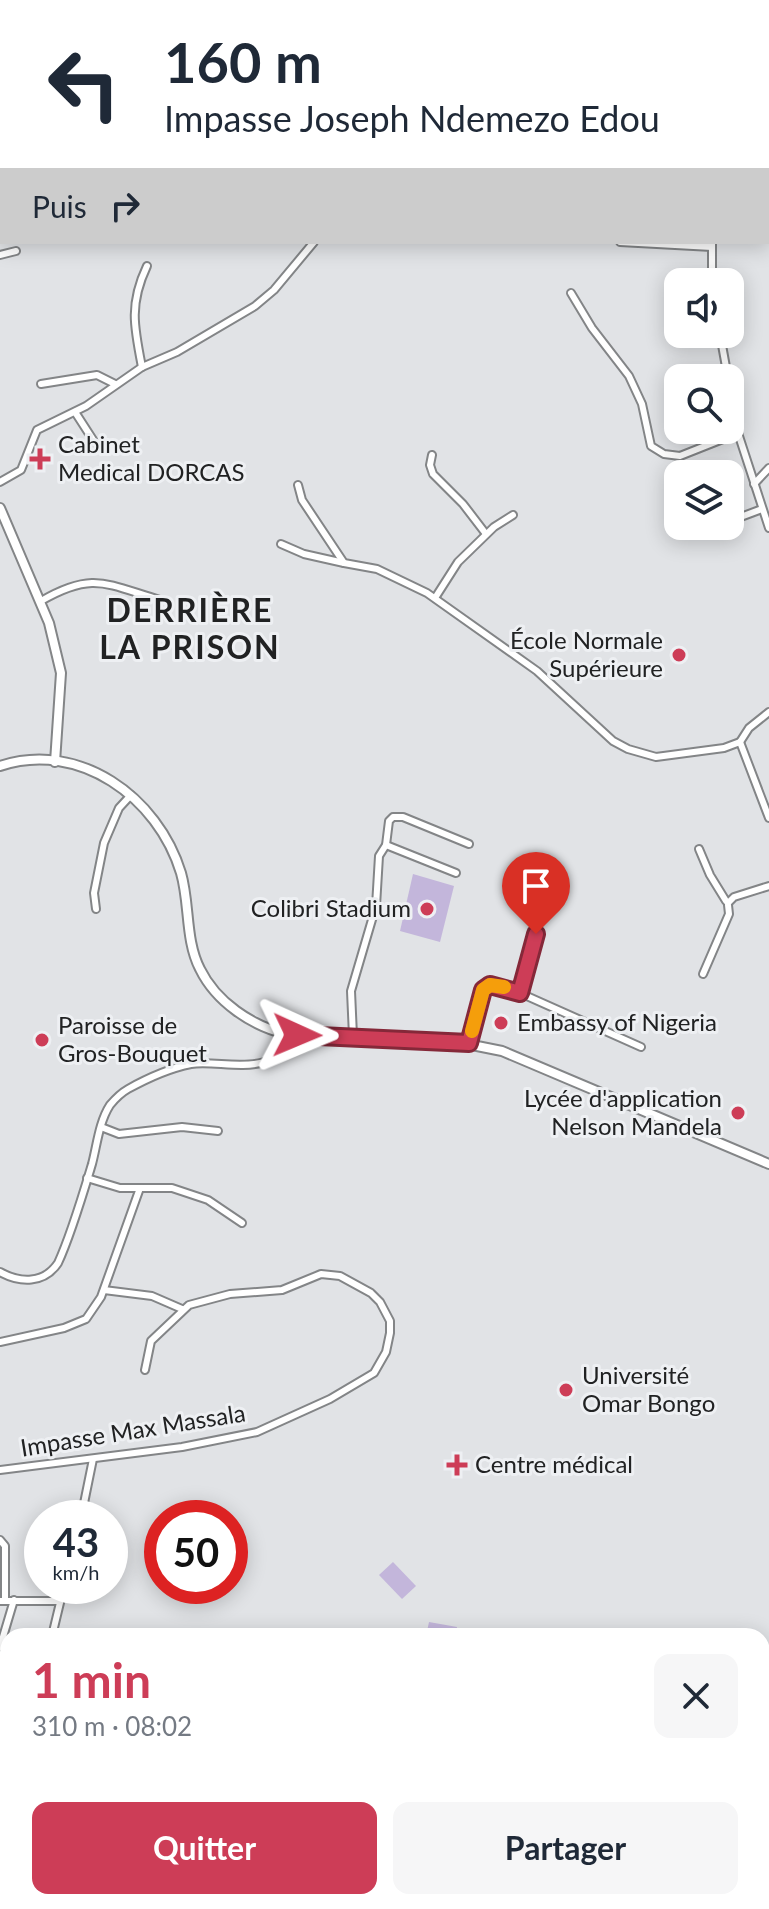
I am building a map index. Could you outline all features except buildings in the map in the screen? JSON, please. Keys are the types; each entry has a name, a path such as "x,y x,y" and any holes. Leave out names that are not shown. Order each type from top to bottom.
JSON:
{"main road":[{"path":"0,508 41,601 61,673 55,762"},
{"path":"0,766 19,761 76,764 99,773 131,795 160,831 179,867 192,950 204,977 219,995 260,1026 286,1034 469,1043 518,1057 769,1164"}],"street":[{"path":"0,482 21,470 37,430 75,412 142,367 177,352 255,306 274,290 312,244"},
{"path":"681,244 712,245 712,268"},
{"path":"0,255 16,251"},
{"path":"142,367 133,325 134,302 147,266"},
{"path":"571,293 592,328 629,376 642,404 651,446 672,457 710,444"},
{"path":"41,384 97,375 115,384"},
{"path":"75,412 95,443"},
{"path":"741,444 769,528"},
{"path":"432,455 430,465 433,474 463,504 486,534"},
{"path":"754,484 769,468"},
{"path":"298,485 302,500 344,563"},
{"path":"744,516 762,509"},
{"path":"435,598 458,562 486,534 513,515"},
{"path":"281,544 304,554 377,569 427,593 537,671 613,741 628,749 656,757 724,748 740,742 749,728 769,712"},
{"path":"41,601 82,582 110,585 160,600"},
{"path":"740,742 769,818"},
{"path":"96,909 94,898 99,858 114,818 131,795"},
{"path":"353,1036 352,986 374,912 379,856 386,845 389,821 397,816 469,844"},
{"path":"386,845 456,873"},
{"path":"699,849 710,875 728,903 729,914 703,974"},
{"path":"728,903 734,897 769,886"},
{"path":"520,993 545,898"},
{"path":"469,1043 483,990 490,985 498,985 641,1047"},
{"path":"0,1272 26,1281 36,1280 53,1270 63,1253 101,1127 117,1097 190,1064 256,1065 279,1050 286,1034"},
{"path":"101,1127 119,1134 182,1127 218,1131"},
{"path":"87,1178 112,1187 172,1188 218,1205 242,1223"},
{"path":"0,1342 81,1322 96,1306 140,1188"},
{"name":"Impasse Max Massala","path":"0,1470 182,1447 257,1432 292,1418 374,1373 384,1359 390,1333 388,1316 376,1297 347,1279 332,1274 315,1275 282,1290 208,1298 182,1309 151,1341 145,1370"},
{"path":"104,1290 152,1296 182,1309"},
{"path":"85,1500 93,1459"},
{"path":"0,1540 5,1546 2,1601 24,1600"},
{"path":"6,1628 14,1600"},
{"path":"54,1628 59,1604"}],"shaded area":[{"name":"Colibri Stadium","path":"413,874 454,886 440,942 400,931"},
{"path":"393,1562 416,1586 402,1599 379,1575"},
{"path":"429,1622 457,1627 457,1628 428,1628"}],"slow traffic":[{"path":"472,1031 483,990 490,985 504,987"}],"place":[{"name":"Cabinet Medical DORCAS","path":"40,459"},
{"name":"École Normale Supérieure","path":"679,655"},
{"name":"Colibri Stadium","path":"427,909"},
{"name":"Embassy of Nigeria","path":"501,1023"},
{"name":"Paroisse de Gros-Bouquet","path":"42,1040"},
{"name":"Lycée d'application Nelson Mandela","path":"738,1113"},
{"name":"Université Omar Bongo","path":"566,1390"},
{"name":"Centre médical","path":"457,1465"}],"district":[{"name":"DERRIÈRE LA PRISON","path":"190,630"}],"route":[{"path":"297,1035 469,1043 483,990 490,985 498,985 520,993 536,934"}]}
